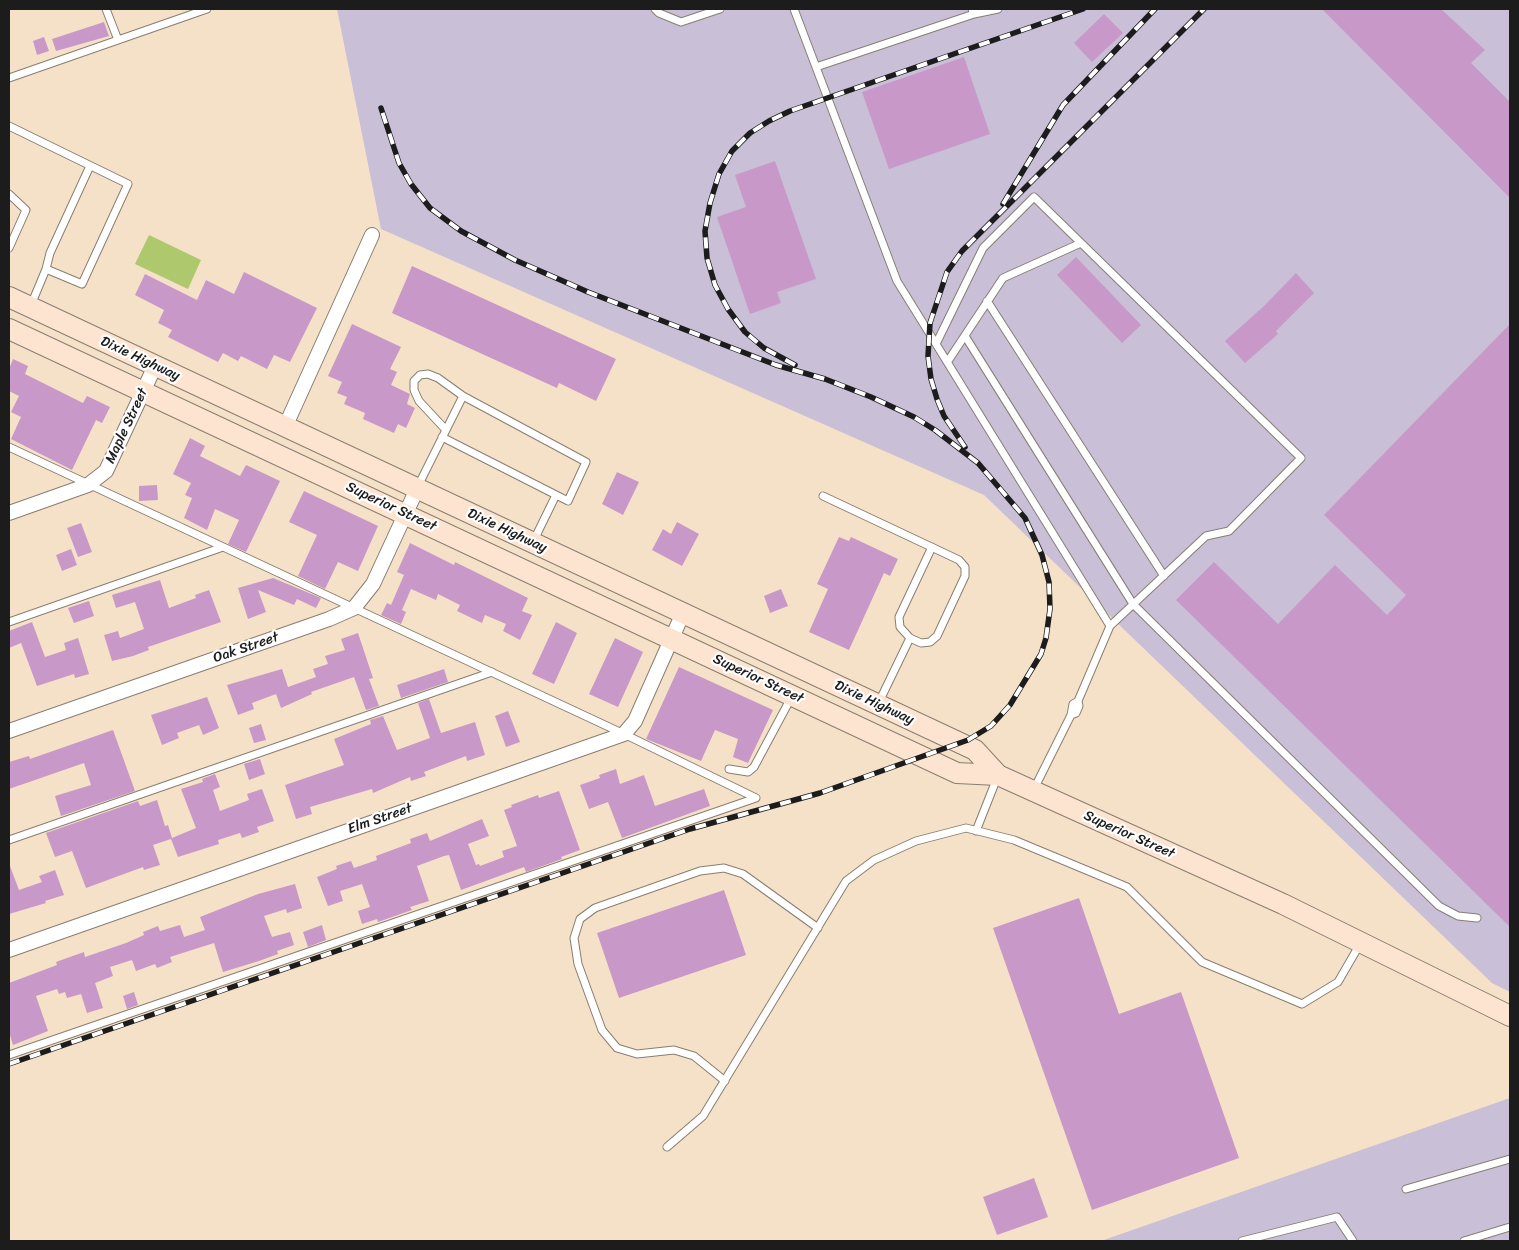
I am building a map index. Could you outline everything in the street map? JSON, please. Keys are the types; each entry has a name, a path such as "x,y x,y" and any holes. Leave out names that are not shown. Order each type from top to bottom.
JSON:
{"main road":[{"name":"Dixie Highway","path":"9,298 975,750 998,775"},
{"name":"Superior Street","path":"9,328 957,772 998,775 1361,942 1510,1016"},
{"path":"866,730 878,705"}],"street":[{"path":"285,427 372,236"},
{"name":"Maple Street","path":"9,513 88,485 106,471 155,366"},
{"name":"Oak Street","path":"9,731 329,619 354,608 373,584 417,489"},
{"path":"624,734 635,721 683,613"},
{"name":"Elm Street","path":"9,950 624,734"}],"lane":[{"path":"106,9 118,40"},
{"path":"9,78 207,9"},
{"path":"655,9 659,13 680,22 720,9"},
{"path":"794,9 897,281 1110,626"},
{"path":"816,67 973,11 998,9"},
{"path":"9,126 128,184 82,284 46,269"},
{"path":"30,308 46,269 50,253 90,166"},
{"path":"9,194 26,210 9,248"},
{"path":"936,344 983,248 1034,197 1301,458 1229,531 1206,536 1110,626 1078,701 1080,706 1076,713 1071,715 1033,791"},
{"path":"948,361 1003,278 1081,243"},
{"path":"987,301 1164,576"},
{"path":"965,336 1133,604 1439,906 1458,916 1477,918"},
{"path":"442,437 568,501 586,462 463,396 438,378 428,374 420,375 414,381 414,390 419,401 446,430"},
{"path":"417,489 463,396"},
{"path":"9,447 624,734 756,798 9,1055"},
{"path":"532,543 556,495"},
{"path":"823,496 932,547 959,560 965,567 965,576 937,636 930,642 921,643 910,638 900,627 899,617 932,547"},
{"path":"9,622 223,548"},
{"path":"878,705 910,638"},
{"path":"9,840 492,672"},
{"path":"729,768 748,772 754,767 792,695"},
{"path":"976,831 998,775"},
{"path":"667,1148 703,1116 846,881 874,860 916,841 966,828 1014,840 1127,888 1202,962 1302,1004 1338,982 1361,942"},
{"path":"724,1081 694,1056 674,1050 637,1054 617,1048 602,1030 578,964 574,938 580,919 595,908 700,871 724,868 743,874 818,928"},
{"path":"1406,1189 1510,1159"},
{"path":"1242,1241 1337,1216 1353,1241"},
{"path":"1464,1241 1510,1227"}],"shaded area":[{"path":"337,9 1510,9 1510,992 1492,983 984,495 381,229"},
{"path":"1510,1098 1510,1241 1101,1241"}],"green space":[{"path":"149,235 201,260 188,289 135,264"}],"building":[{"path":"1322,9 1441,9 1485,50 1471,63 1510,102 1510,198"},
{"path":"1104,14 1123,33 1092,62 1074,43"},
{"path":"104,22 109,36 56,51 52,39"},
{"path":"44,37 49,51 37,55 33,41"},
{"path":"964,57 990,134 889,169 862,92"},
{"path":"775,161 816,279 777,292 781,303 750,314 717,217 746,207 735,175"},
{"path":"1076,257 1141,325 1122,343 1057,275"},
{"path":"412,266 616,359 596,401 559,383 557,388 392,313"},
{"path":"244,272 317,308 290,362 274,355 267,369 241,356 238,361 223,353 218,362 168,337 172,330 158,323 164,310 135,295 145,274 197,300 206,280 234,294"},
{"path":"1296,273 1314,293 1276,331 1278,334 1245,363 1225,341 1264,306"},
{"path":"352,324 401,347 390,369 397,372 391,385 410,394 407,404 415,408 406,428 398,424 394,433 363,419 365,413 344,404 347,397 337,393 342,382 328,376"},
{"path":"1510,324 1510,927 1176,600 1214,562 1278,624 1335,565 1387,615 1406,595 1324,515"},
{"path":"13,359 28,366 25,374 83,403 87,396 110,407 102,423 96,420 72,470 11,439 21,417 11,412 19,396 9,391 9,369"},
{"path":"190,438 205,446 200,456 240,476 246,465 280,481 246,552 228,544 239,520 215,509 207,530 184,518 192,498 185,495 191,483 173,474"},
{"path":"617,472 639,482 623,515 602,504"},
{"path":"157,485 158,500 139,501 139,486"},
{"path":"304,491 378,526 358,571 338,562 325,589 298,576 317,535 289,522"},
{"path":"677,522 699,534 682,566 652,550 663,529 671,534"},
{"path":"81,523 92,552 78,557 67,528"},
{"path":"839,537 849,541 851,537 898,559 890,576 884,573 849,650 809,632 828,589 817,584"},
{"path":"410,543 454,565 455,562 528,598 522,611 532,615 520,640 503,631 506,624 485,615 482,623 457,611 460,605 438,594 436,600 411,589 402,610 406,612 401,624 381,615 387,603 391,605 404,575 397,572"},
{"path":"71,549 77,565 62,571 56,555"},
{"path":"273,578 321,598 316,608 297,599 294,605 258,590 266,612 248,619 238,588"},
{"path":"160,580 169,608 196,598 195,595 209,590 221,622 148,647 149,650 133,656 112,661 104,635 118,631 120,638 144,629 135,602 116,608 112,595"},
{"path":"781,589 788,606 770,613 764,596"},
{"path":"89,601 94,616 74,623 68,608"},
{"path":"32,622 45,657 66,650 64,643 78,638 89,674 75,678 74,674 37,686 21,643 9,648 9,631"},
{"path":"556,622 577,633 554,684 532,674"},
{"path":"358,633 373,678 369,679 379,706 366,710 354,677 311,692 312,694 281,708 276,694 252,703 254,709 238,715 227,685 282,669 288,687 316,677 313,669 328,664 325,656 345,650 341,639"},
{"path":"615,638 643,652 618,707 589,694"},
{"path":"679,667 773,710 748,763 733,757 738,739 715,730 701,761 646,739"},
{"path":"444,669 448,682 401,698 397,685"},
{"path":"207,697 219,728 203,735 199,725 177,733 179,738 162,745 151,715"},
{"path":"429,699 441,733 475,722 485,755 467,761 466,756 424,772 426,776 411,781 410,777 373,793 372,789 310,807 312,814 296,819 285,785 344,765 334,739 371,724 370,720 383,716 397,750 430,738 418,703"},
{"path":"508,711 520,742 506,747 495,716"},
{"path":"261,724 266,740 254,743 249,728"},
{"path":"113,730 135,791 61,816 55,796 91,785 84,763 9,789 9,762 29,756 30,759"},
{"path":"260,759 265,774 249,780 244,764"},
{"path":"616,769 620,784 644,775 655,806 704,789 710,806 622,838 608,802 589,809 580,785 600,778 599,775"},
{"path":"215,774 220,787 213,790 220,811 249,800 247,794 262,789 274,821 257,827 259,832 242,838 240,833 218,840 219,844 178,857 171,839 153,845 160,865 144,870 143,867 86,888 72,851 55,857 46,833 138,801 140,806 157,800 165,826 168,825 172,838 196,828 181,789 203,782 202,779"},
{"path":"559,791 580,850 561,857 562,859 526,872 524,867 461,890 449,855 444,856 417,866 429,901 410,907 412,910 378,922 377,919 362,924 358,911 370,907 362,884 340,891 343,901 328,906 317,877 337,869 336,866 351,861 354,868 377,860 376,856 411,843 410,839 427,833 430,841 482,819 489,836 468,844 476,865 479,864 480,866 504,857 502,851 517,846 504,810 512,807 511,805 538,795 539,798"},
{"path":"10,866 19,890 42,882 39,876 55,870 64,895 45,901 46,903 9,914"},
{"path":"295,884 302,908 287,913 286,909 264,916 272,937 290,932 294,945 277,951 278,954 223,972 214,943 170,957 172,962 157,968 155,964 136,971 132,960 110,967 113,976 95,983 103,1008 87,1013 81,994 67,998 65,992 59,994 57,989 36,996 48,1031 13,1045 9,1032 9,983 57,965 56,962 84,952 85,957 126,943 144,935 143,932 158,926 160,931 180,925 184,937 205,930 200,917 258,894"},
{"path":"724,890 746,955 619,998 597,933"},
{"path":"1079,898 1119,1014 1181,992 1239,1158 1092,1210 993,928"},
{"path":"322,925 326,940 308,947 303,932"},
{"path":"134,992 138,1005 127,1009 123,996"},
{"path":"1034,1178 1048,1217 997,1235 983,1197"}],"railway":[{"path":"795,365 764,348 745,332 728,309 715,285 707,258 705,231 710,203 719,174 732,151 750,133 790,111 1083,9"},
{"path":"1003,204 1063,105 1155,9"},
{"path":"965,447 944,416 937,399 931,379 928,356 930,323 947,272 962,251 1204,9"},
{"path":"9,1064 690,829 820,793 968,740 991,726 1010,705 1041,654 1046,638 1050,609 1049,582 1042,555 1025,518 978,463 935,430 914,417 871,397 825,379 776,365 588,292 515,260 461,231 430,208 411,184 399,163 381,108"}]}
